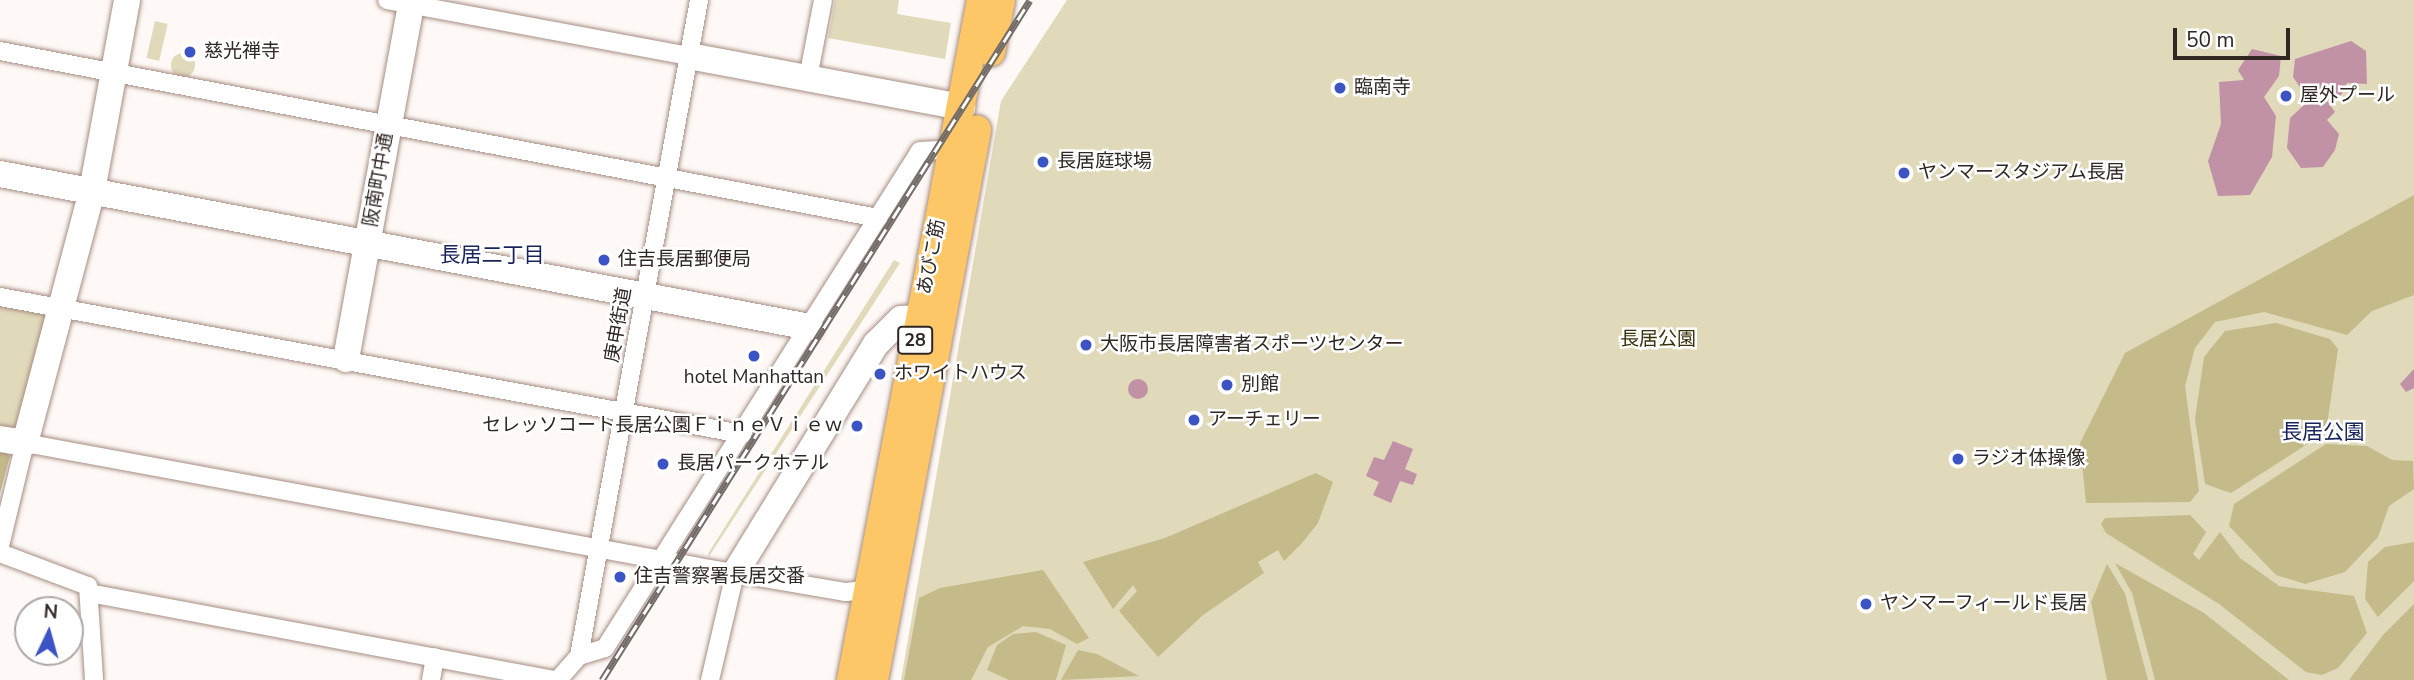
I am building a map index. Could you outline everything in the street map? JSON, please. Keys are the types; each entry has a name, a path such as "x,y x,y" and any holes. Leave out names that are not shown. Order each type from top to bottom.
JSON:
{"main road":[{"name":"あびこ筋","path":"851,680 981,0"},
{"name":"あびこ筋","path":"874,680 1001,0"}],"street":[{"path":"0,546 12,441 60,308 92,191 127,0"},
{"name":"庚申街道","path":"579,656 699,0"},
{"path":"808,78 823,0"},
{"path":"404,2 962,107"},
{"name":"阪南町中通","path":"346,359 389,124 404,2"},
{"path":"0,51 878,218"},
{"path":"89,593 557,680 579,656 605,648 919,151 953,149"},
{"path":"0,174 645,293 810,327"},
{"path":"0,296 743,433"},
{"path":"710,680 735,573 876,344 901,319 920,318"},
{"path":"12,441 867,595 893,573"},
{"path":"0,553 88,586 94,680"},
{"path":"431,680 435,657"}],"green space":[{"path":"835,0 899,0 897,14 951,23 945,59 828,38"},
{"name":"長居公園","path":"1067,0 2414,0 2414,680 901,680 1001,101"},
{"path":"155,21 168,24 159,61 146,58"},
{"path":"183,53 191,57 195,65 191,73 183,77 175,73 171,65 175,57"},
{"path":"894,260 900,263 708,558 709,552"},
{"path":"0,305 43,313 47,321 20,426 11,430 0,429"}],"shaded area":[{"path":"2351,41 2366,51 2367,84 2347,83 2340,97 2306,96 2293,77 2295,59"},
{"path":"2252,49 2281,56 2279,76 2264,97 2276,116 2272,157 2250,195 2218,196 2208,161 2221,124 2219,82 2244,80 2238,70"},
{"path":"2327,101 2335,112 2327,120 2339,134 2335,150 2323,167 2301,168 2287,148 2290,118 2304,105"},
{"path":"2414,195 2414,295 2372,311 2347,335 2264,312 2215,322 2195,348 2185,386 2199,491 2190,502 2086,503 2080,443 2125,353"},
{"path":"2276,323 2330,339 2338,349 2326,432 2231,493 2205,484 2195,419 2204,357 2225,331"},
{"path":"2414,369 2414,388 2406,392 2400,384"},
{"path":"1134,379 1142,379 1148,389 1142,399 1134,399 1128,393 1128,385"},
{"path":"1393,441 1413,449 1405,469 1417,474 1413,485 1400,481 1391,503 1373,495 1379,482 1366,476 1374,457 1384,460"},
{"path":"2326,444 2367,446 2392,460 2413,461 2414,489 2389,506 2378,537 2345,572 2305,584 2276,575 2229,526 2234,504"},
{"path":"1,449 10,456 0,493 0,454"},
{"path":"1316,473 1333,482 1318,523 1302,543 1284,561 1278,550 1258,562 1264,573 1203,615 1158,657 1119,611 1137,591 1133,585 1113,609 1083,562 1165,538"},
{"path":"2190,515 2206,532 2193,554 2199,560 2220,532 2240,558 2279,586 2354,596 2367,633 2338,668 2322,675 2306,672 2219,604 2106,533 2101,524 2105,518"},
{"path":"2414,542 2414,581 2378,617 2365,599 2368,562 2385,547"},
{"path":"2115,563 2204,613 2289,680 2155,680 2132,593"},
{"path":"2107,564 2125,594 2148,680 2107,680 2091,602"},
{"path":"1043,570 1089,638 1077,644 1050,629 1023,626 988,647 971,680 904,680 919,598 940,588"},
{"path":"2414,604 2414,680 2349,680 2383,635"},
{"path":"1036,632 1066,645 1056,680 1009,680 987,670 997,645 1013,634"},
{"path":"1078,650 1097,654 1139,676 1061,680"}],"railway":[{"path":"602,680 1030,0"}],"place":[{"name":"慈光禅寺","path":"190,52"},
{"name":"臨南寺","path":"1340,88"},
{"name":"屋外プール","path":"2286,96"},
{"name":"長居庭球場","path":"1043,162"},
{"name":"ヤンマースタジアム長居","path":"1904,173"},
{"name":"住吉長居郵便局","path":"604,260"},
{"name":"大阪市長居障害者スポーツセンター","path":"1086,345"},
{"name":"hotel Manhattan","path":"754,356"},
{"name":"ホワイトハウス","path":"880,374"},
{"name":"別館","path":"1227,385"},
{"name":"アーチェリー","path":"1194,420"},
{"name":"セレッソコート長居公園ＦｉｎｅＶｉｅｗ","path":"857,426"},
{"name":"ラジオ体操像","path":"1958,459"},
{"name":"長居パークホテル","path":"663,464"},
{"name":"住吉警察署長居交番","path":"620,577"},
{"name":"ヤンマーフィールド長居","path":"1866,604"}],"district":[{"name":"長居二丁目","path":"492,255"},
{"name":"長居公園","path":"2323,432"}]}
